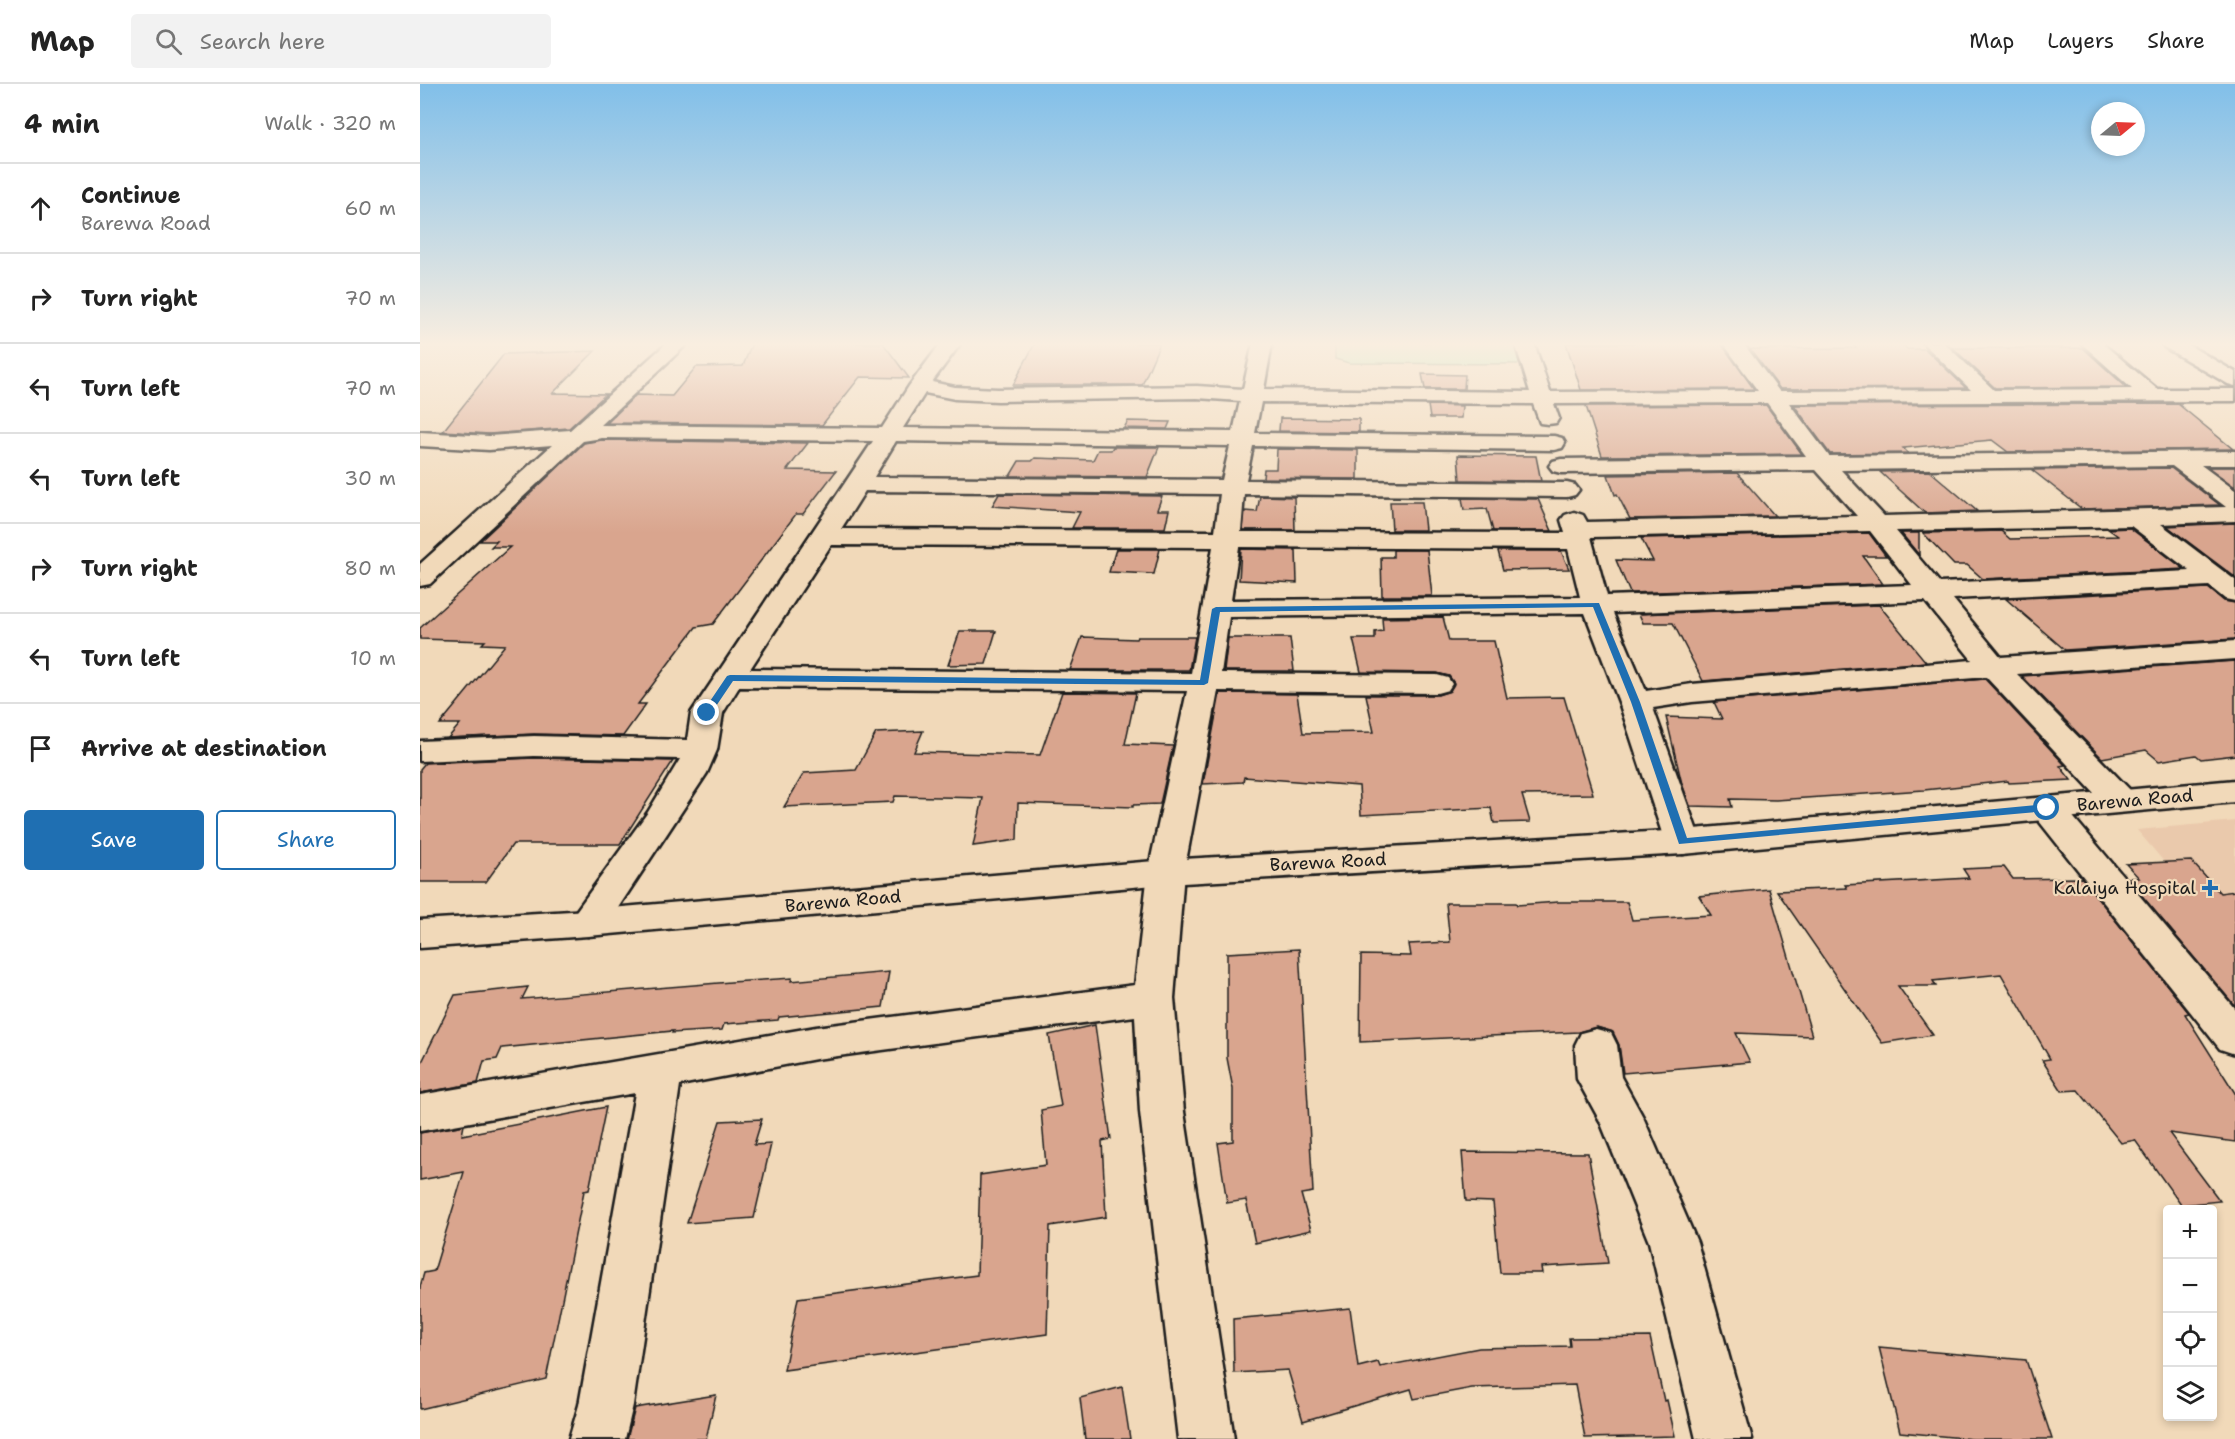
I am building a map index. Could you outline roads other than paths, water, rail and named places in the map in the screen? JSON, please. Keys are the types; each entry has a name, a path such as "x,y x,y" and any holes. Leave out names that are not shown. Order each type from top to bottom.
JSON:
{"street":[{"path":"420,578 510,498 607,406"},
{"path":"588,923 661,819 690,773 701,750 707,713 820,537 858,484 885,436 906,406"},
{"path":"1206,1439 1162,1112 1154,998 1166,872 1204,683 1233,486 1249,406"},
{"path":"1545,406 1596,605 1635,702 1683,842"},
{"path":"1778,406 1823,464 1876,522 1934,592 1993,667 2121,801"},
{"path":"420,439 489,443 603,431 1242,439 1561,466"},
{"path":"858,484 1233,486 1561,466 2235,458"},
{"path":"2178,459 2235,502"},
{"path":"820,537 1227,539 1577,535 1876,522 2137,518 2235,514"},
{"path":"2137,518 2224,586"},
{"path":"1216,609 1596,605 1934,592 2224,586"},
{"path":"1635,702 1692,693 1993,667 2235,650"},
{"path":"730,678 1437,684"},
{"path":"420,750 534,746 701,750"},
{"name":"Barewa Road","path":"420,934 588,923 1166,872 1683,842 2235,791"},
{"path":"2047,808 2235,1038"},
{"path":"420,1113 816,1043 1154,998"},
{"path":"1596,1045 1599,1079 1621,1117 1673,1242 1724,1439"},
{"path":"597,1439 606,1405 660,1072"}],"place":[{"name":"Kalaiya Hospital","path":"2210,888"}]}
